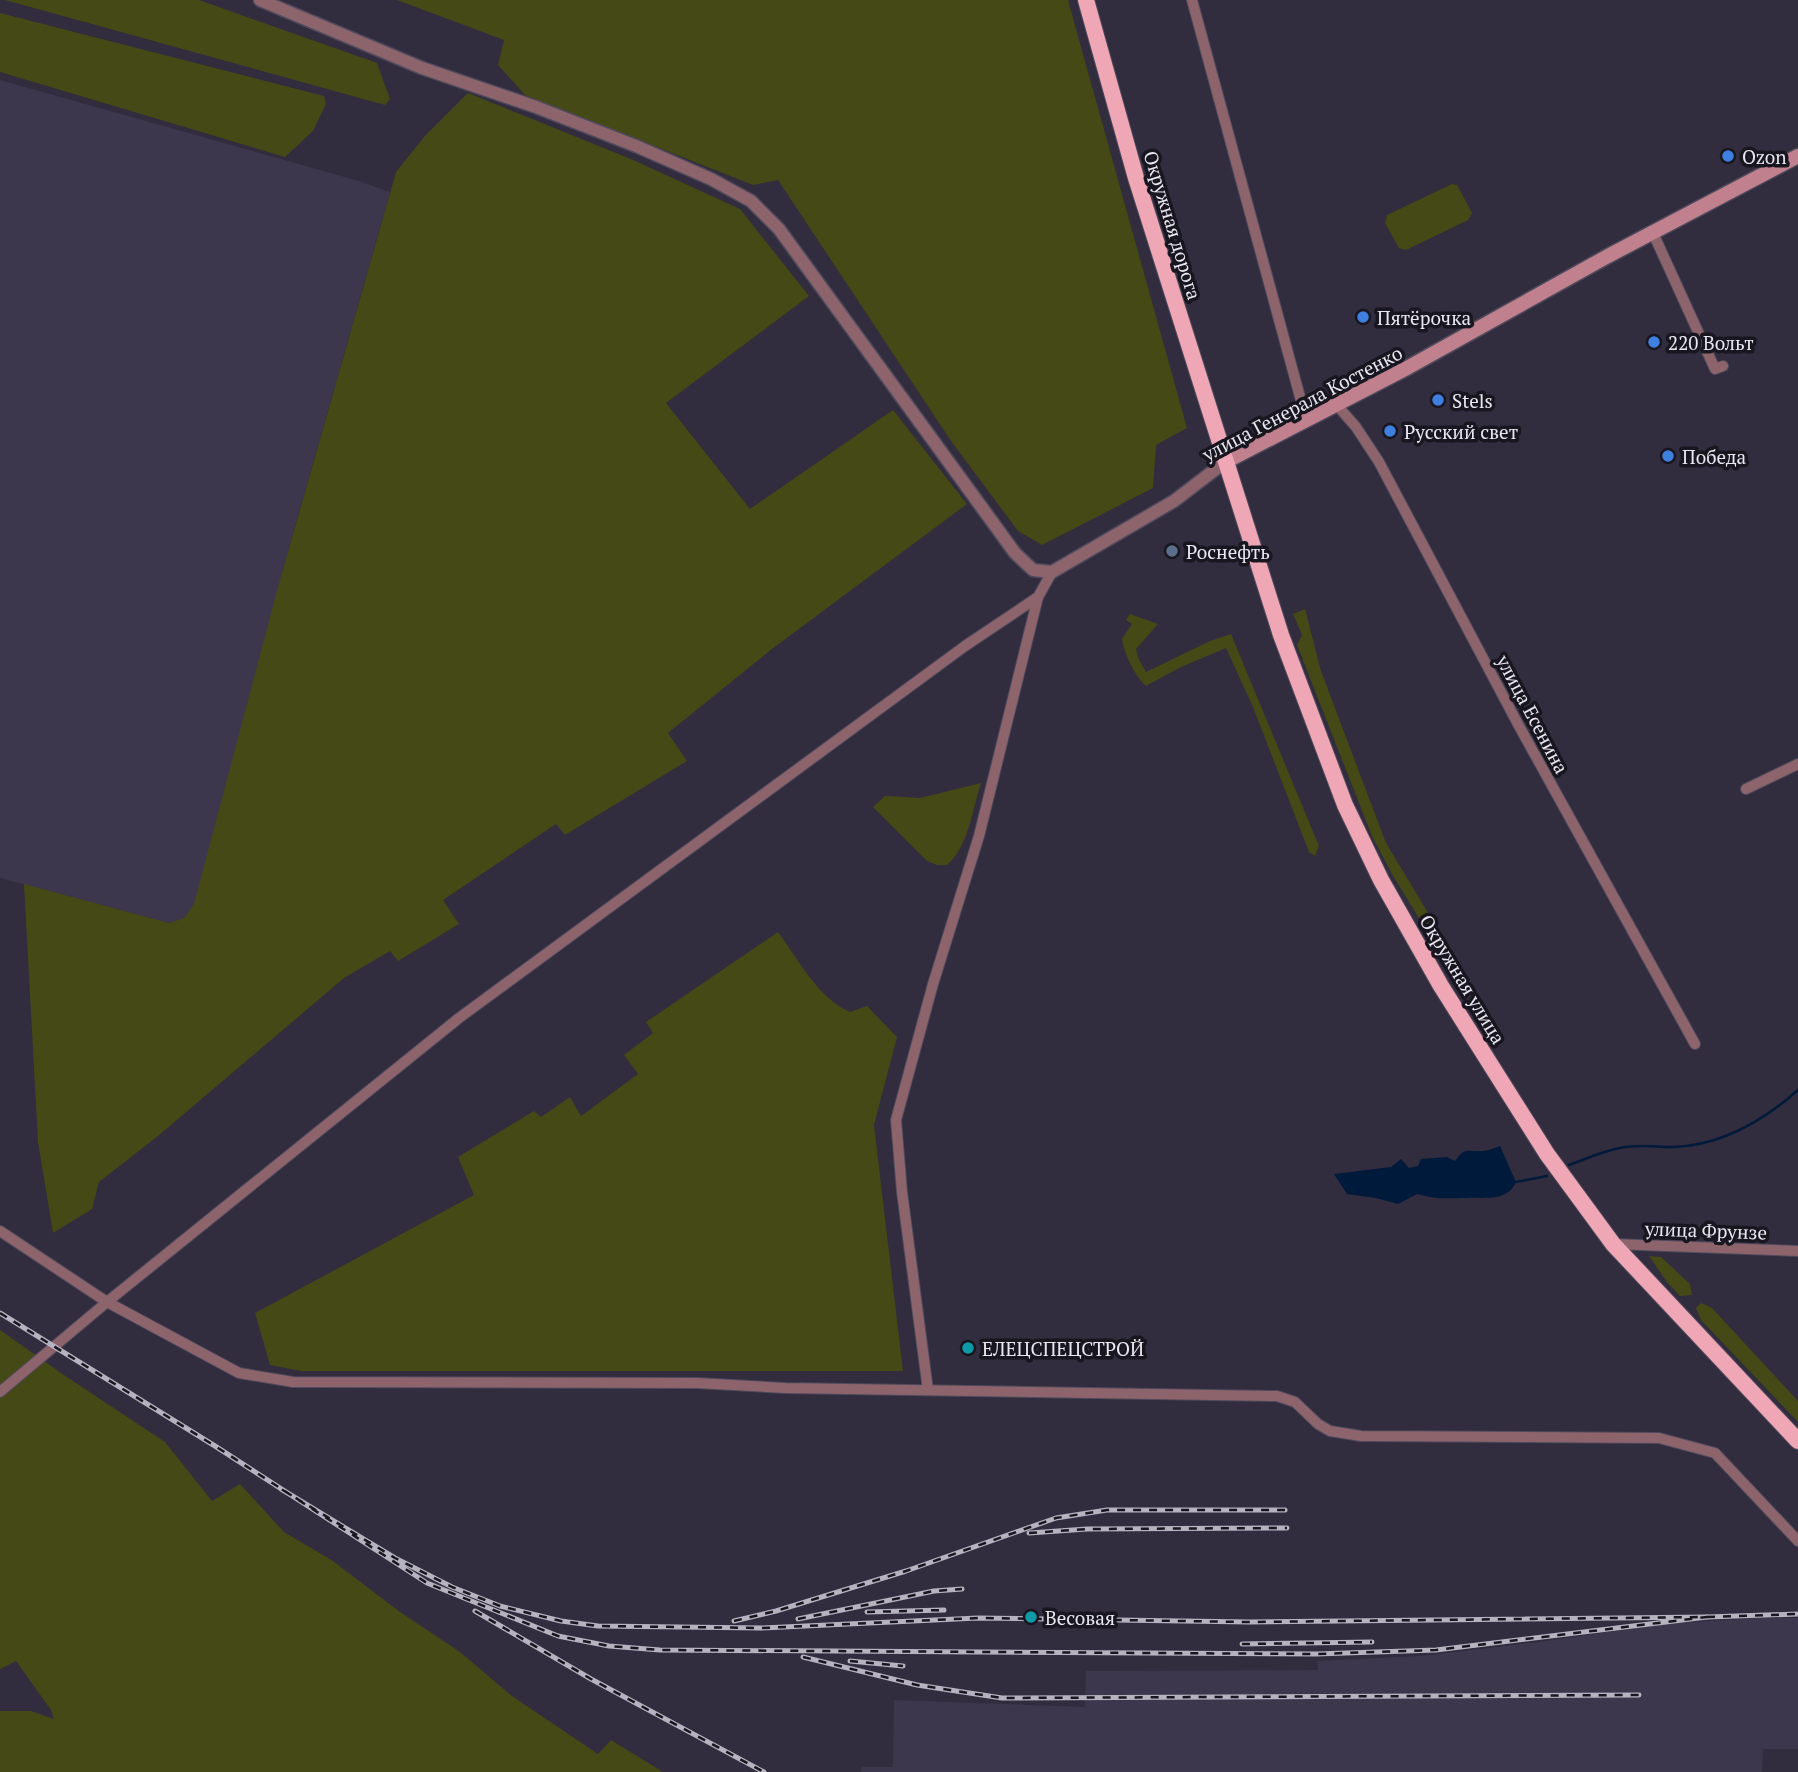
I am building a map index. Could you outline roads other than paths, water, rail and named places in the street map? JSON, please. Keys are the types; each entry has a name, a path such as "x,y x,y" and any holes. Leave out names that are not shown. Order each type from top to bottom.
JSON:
{"highway":[{"name":"Окружная дорога","path":"1086,0 1136,178 1225,462"},
{"name":"Окружная улица","path":"1225,462 1281,635 1345,805 1381,880 1428,965 1547,1154 1613,1244 1798,1441"}],"main road":[{"name":"улица Генерала Костенко","path":"1225,462 1407,368 1798,156"}],"street":[{"path":"260,0 422,68 536,107 636,146 711,179 751,201 779,229 1015,553 1032,569 1052,572 1038,597 979,836 933,984 896,1120 902,1192 928,1390"},
{"path":"1192,0 1306,419"},
{"path":"1653,233 1715,369 1723,366"},
{"name":"улица Есенина","path":"1336,404 1356,427 1379,462 1519,726 1695,1044"},
{"name":"улица Генерала Костенко","path":"1052,572 1174,501 1225,462"},
{"path":"0,1392 107,1302 459,1018 965,646 1038,597"},
{"path":"1746,789 1798,764"},
{"path":"0,1231 107,1302 239,1373 293,1381 697,1383 1278,1396 1295,1402 1318,1424 1330,1431 1362,1436 1660,1438 1714,1453 1798,1541"},
{"name":"улица Фрунзе","path":"1613,1244 1798,1251"}],"water":[{"path":"1500,1146 1516,1182 1502,1196 1442,1198 1417,1194 1398,1204 1347,1194 1334,1174 1391,1167 1401,1159 1409,1168 1418,1166 1421,1159 1447,1157 1455,1161 1464,1152 1484,1151"}],"waterway":[{"path":"1569,1165 1620,1148 1674,1147 1709,1142 1756,1121 1798,1090"},
{"path":"1516,1182 1547,1176"}],"railway":[{"path":"0,1313 215,1446 427,1583 558,1636 609,1646 660,1650 1316,1654 1436,1650 1707,1617 1249,1622 978,1618 762,1628 598,1626 561,1621 500,1606 452,1587 395,1558 281,1489"},
{"path":"734,1621 776,1611 906,1571 1056,1518 1107,1510 1285,1510"},
{"path":"1029,1533 1087,1529 1287,1528"},
{"path":"798,1619 934,1591 962,1589"},
{"path":"867,1612 944,1610"},
{"path":"475,1611 591,1679 764,1772"},
{"path":"1707,1617 1798,1614"},
{"path":"1242,1644 1372,1642"},
{"path":"803,1657 917,1685 1002,1698 1639,1695"},
{"path":"850,1661 903,1666"}],"place":[{"name":"Ozon","path":"1728,156"},
{"name":"Пятёрочка","path":"1363,317"},
{"name":"220 Вольт","path":"1654,342"},
{"name":"Stels","path":"1438,400"},
{"name":"Русский свет","path":"1390,431"},
{"name":"Победа","path":"1668,456"},
{"name":"Роснефть","path":"1172,551"},
{"name":"ЕЛЕЦСПЕЦСТРОЙ","path":"968,1348"},
{"name":"Весовая","path":"1031,1617"}]}
